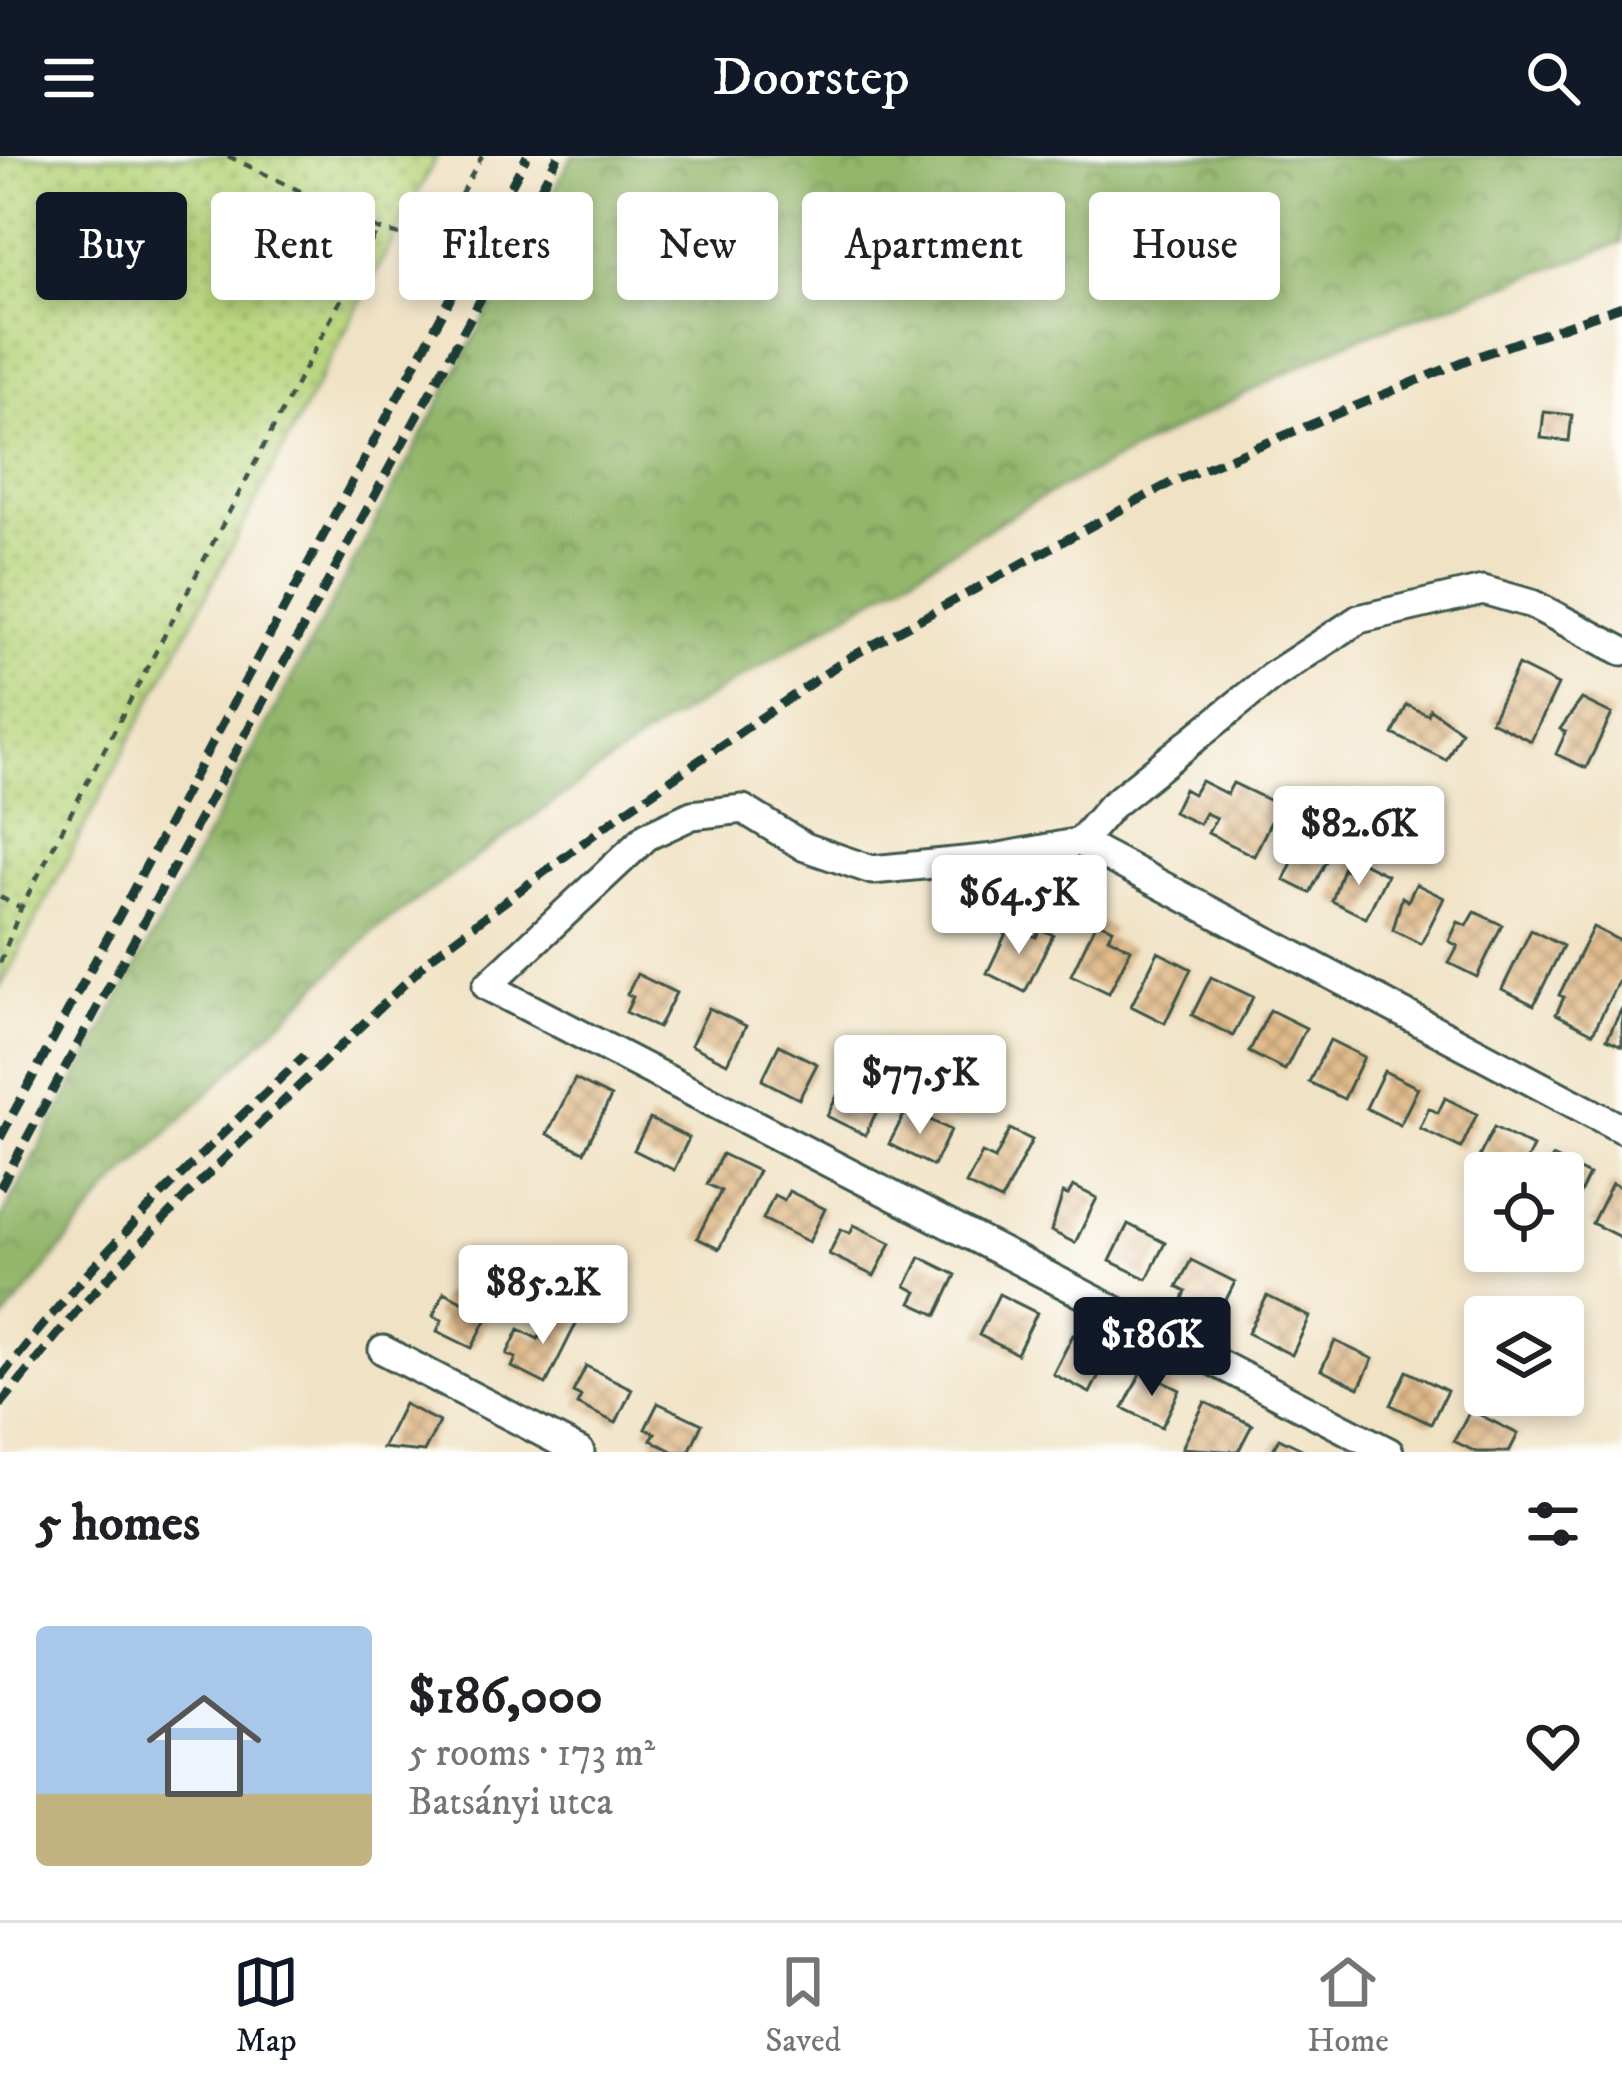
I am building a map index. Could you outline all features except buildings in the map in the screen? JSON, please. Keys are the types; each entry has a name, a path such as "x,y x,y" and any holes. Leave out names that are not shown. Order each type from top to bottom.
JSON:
{"street":[{"path":"1080,842 1111,806 1271,677 1360,619 1483,590 1532,604 1622,651"},
{"path":"1389,1452 487,986 647,836 692,815 743,809 806,847 872,870 995,858 1080,842 1622,1129"},
{"path":"383,1350 580,1452"}],"path":[{"path":"228,156 378,229 411,238 448,218 482,156"},
{"path":"0,963 22,908 378,229"},
{"path":"0,897 22,908"}],"green space":[{"path":"0,156 437,156 418,192 399,192 399,228 375,274 375,192 211,192 211,300 361,300 0,988"},
{"path":"572,156 1622,156 1622,243 1347,342 1033,502 659,727 375,930 111,1188 0,1324 0,1221 495,300 593,300 593,192 553,192"}],"railway":[{"path":"0,1138 527,156"},
{"path":"0,1188 558,156"},
{"path":"0,1405 79,1308 191,1191 434,955 624,812 845,660 1174,481 1467,360 1622,306"},
{"path":"0,1378 146,1211 304,1056"}]}
